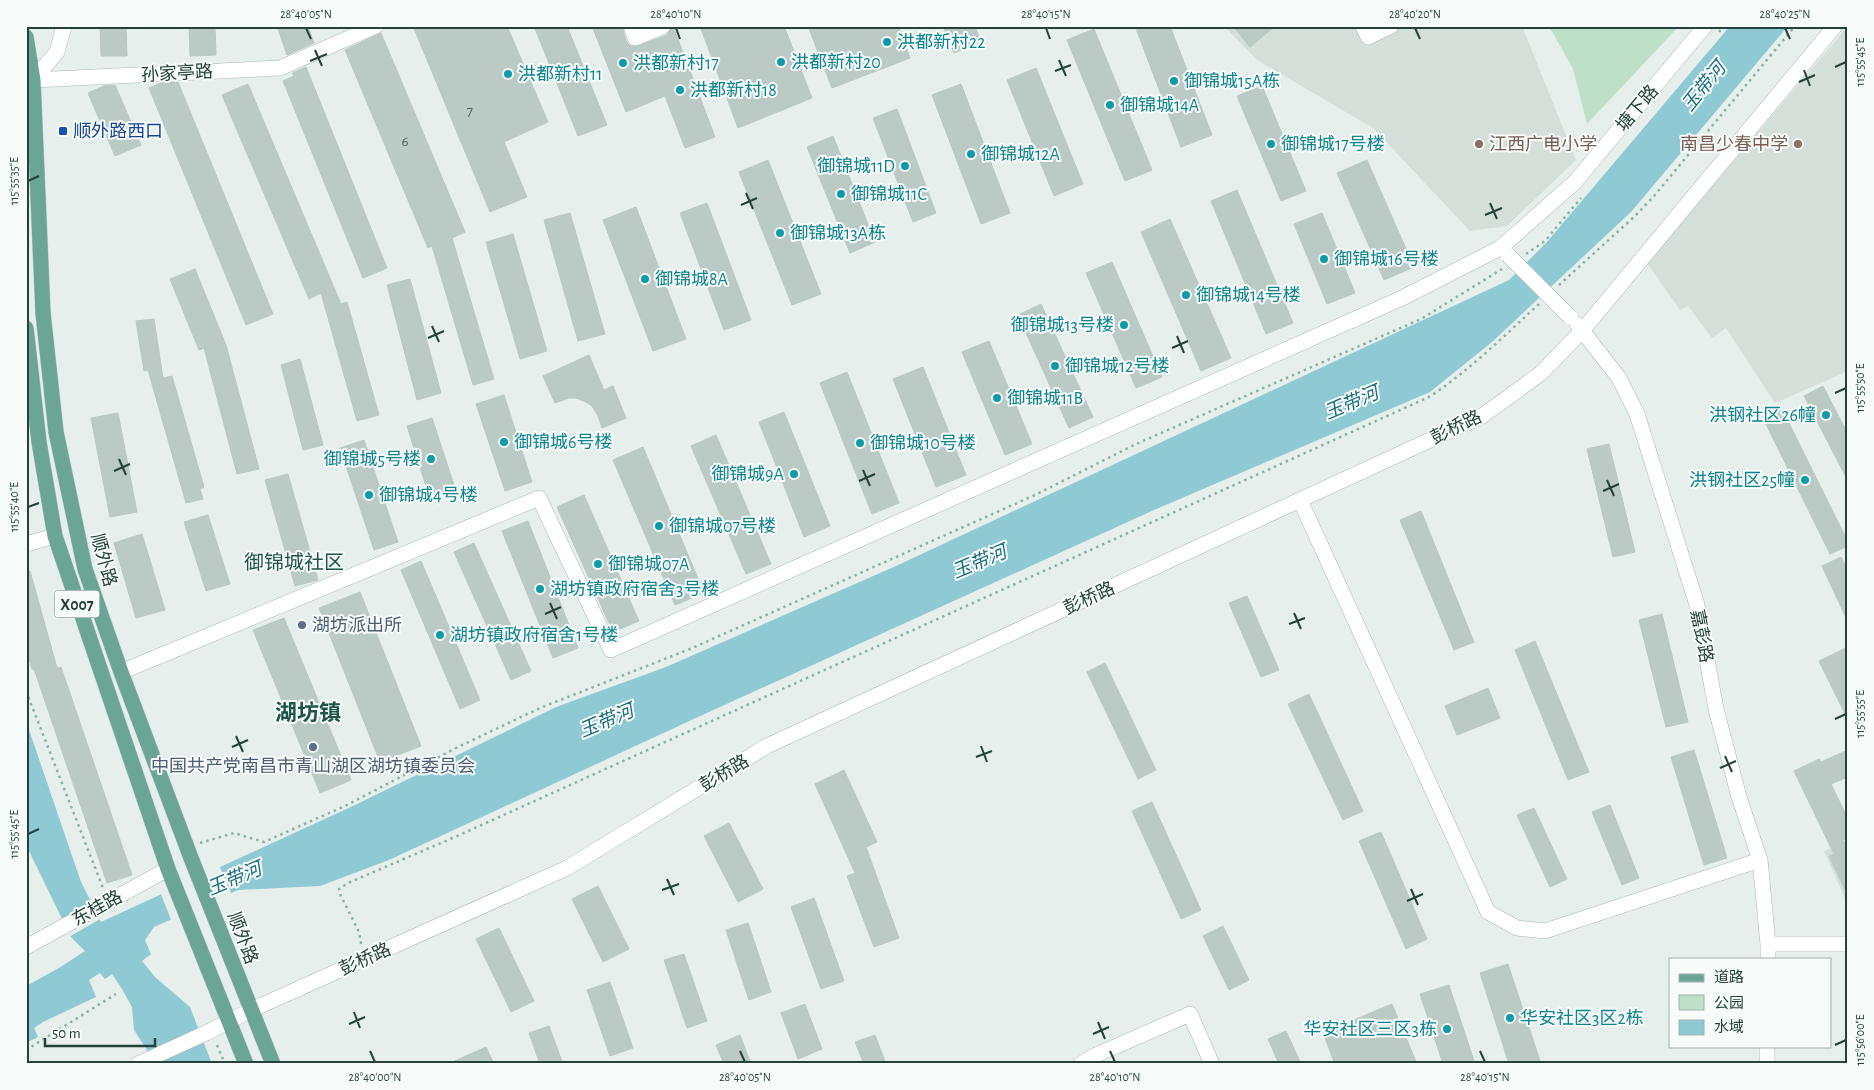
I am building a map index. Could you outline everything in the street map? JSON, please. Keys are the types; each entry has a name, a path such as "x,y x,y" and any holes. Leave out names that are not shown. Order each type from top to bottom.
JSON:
{"main road":[{"name":"顺外路","path":"26,37 33,80 43,313 56,432 85,569 191,858 273,1064"},
{"name":"X007","path":"26,328 39,442 55,536 168,869 198,940 227,1021 246,1064"}],"street":[{"path":"33,80 57,52 64,26"},
{"name":"孙家亭路","path":"33,80 280,68 376,26"},
{"path":"631,26 635,38 663,26"},
{"path":"1363,26 1368,36 1390,26"},
{"name":"塘下路","path":"122,672 539,498 611,650 1504,251 1575,182 1705,26"},
{"name":"彭桥路","path":"138,1064 251,1010 567,868 767,746 1482,416 1540,374 1582,331 1835,26"},
{"name":"嘉彭路","path":"1504,251 1582,331 1619,378 1637,414 1697,605 1716,709 1740,797 1760,860 1768,951"},
{"path":"1300,500 1488,912 1517,928 1545,931 1760,860"},
{"path":"26,544 55,536"},
{"name":"东桂路","path":"26,947 168,869"},
{"path":"1768,951 1848,944"},
{"path":"1081,1064 1096,1055 1190,1014 1212,1064"},
{"path":"1767,1064 1768,1048"}],"path":[{"path":"1558,287 1654,196 1795,26"},
{"path":"355,963 361,945 359,932 339,889 348,883 473,829 1429,397 1444,388 1543,300"},
{"path":"26,691 99,881 111,900"},
{"path":"26,1050 116,994"},
{"path":"208,1032 225,1064"}],"shaded area":[{"name":"江西广电小学","path":"1224,26 1522,26 1576,160 1507,226 1470,231 1373,128 1257,60"},
{"name":"南昌少春中学","path":"1848,26 1848,371 1775,403 1726,328 1712,338 1688,306 1680,310 1647,263"},
{"path":"1848,840 1848,905 1824,851"}],"green space":[{"path":"1549,26 1679,26 1587,124 1573,69"}],"water":[{"name":"玉带河","path":"1730,26 1788,26 1631,212 1492,342 1430,392 1154,510 389,860 320,886 238,890 154,927 145,940 151,954 142,961 155,977 190,1007 212,1064 156,1064 134,1030 132,1007 112,974 105,979 100,973 89,980 96,997 43,1022 34,1028 38,1037 26,1043 26,986 85,951 71,937 26,845 26,721 81,882 101,922 355,805 556,707 666,667 896,566 1509,280 1547,242"}],"pier":[{"path":"219,865 232,895 172,922 160,892"},
{"path":"95,904 102,918 69,937 62,923"}],"building":[{"path":"100,26 126,26 127,56 101,56"},
{"path":"189,26 215,26 216,55 190,56"},
{"path":"277,26 308,26 314,43 287,55"},
{"path":"413,26 507,26 548,122 504,142 527,197 490,212"},
{"path":"534,26 567,26 607,125 578,136"},
{"path":"592,26 622,26 626,41 634,47 667,35 673,26 715,137 685,148 665,96 626,112"},
{"path":"700,26 784,26 812,98 738,128"},
{"path":"808,26 898,26 910,58 832,88"},
{"path":"943,26 975,26 981,42 954,53"},
{"name":"御锦城15A栋","path":"1135,26 1170,26 1212,135 1181,147"},
{"path":"1233,26 1275,26 1250,47"},
{"name":"御锦城14A","path":"1094,29 1152,170 1125,181 1067,40"},
{"path":"381,33 465,232 452,238 494,379 473,385 432,246 428,248 345,50"},
{"path":"306,67 387,268 363,278 283,81 294,76 292,73"},
{"path":"1036,68 1083,184 1054,196 1007,80"},
{"path":"178,82 273,314 246,325 149,88 160,83"},
{"path":"248,84 341,304 347,302 379,415 357,421 321,293 309,299 222,95"},
{"name":"御锦城12A","path":"961,84 1010,213 981,224 932,95"},
{"path":"115,85 141,145 115,156 88,93 104,86"},
{"name":"御锦城17号楼","path":"1262,86 1306,191 1281,201 1237,96"},
{"name":"御锦城11D","path":"897,109 936,213 913,222 873,118"},
{"name":"御锦城11C","path":"833,136 875,242 850,253 807,147"},
{"name":"御锦城13A栋","path":"768,160 821,294 792,305 739,172"},
{"path":"1367,160 1414,267 1384,280 1337,173"},
{"path":"1237,190 1293,323 1266,334 1211,201"},
{"path":"707,203 751,320 724,330 680,213"},
{"name":"御锦城8A","path":"636,207 686,339 653,351 603,220"},
{"path":"570,213 605,334 578,341 544,220"},
{"name":"御锦城16号楼","path":"1322,213 1355,293 1327,304 1294,224"},
{"name":"御锦城14号楼","path":"1170,219 1231,358 1201,371 1141,232"},
{"path":"513,234 547,351 520,359 486,242"},
{"name":"御锦城13号楼","path":"1112,262 1162,377 1136,388 1086,273"},
{"path":"195,269 226,345 259,469 237,474 204,348 199,350 170,279"},
{"path":"410,279 441,393 417,400 387,285"},
{"name":"御锦城12号楼","path":"1041,304 1093,417 1069,428 1018,315"},
{"path":"154,319 163,378 172,376 204,487 200,489 203,499 186,503 148,370 144,371 136,321"},
{"name":"御锦城11B","path":"989,341 1032,444 1005,455 962,352"},
{"path":"589,355 604,390 613,386 626,418 602,428 592,406 586,402 576,398 569,398 555,403 543,376"},
{"path":"300,359 323,445 303,450 281,365"},
{"path":"923,367 966,475 936,487 893,379"},
{"name":"御锦城10号楼","path":"847,372 899,503 872,514 820,383"},
{"name":"洪钢社区26幢","path":"1823,386 1848,434 1848,481 1804,396"},
{"name":"御锦城6号楼","path":"504,395 532,482 505,491 476,404"},
{"name":"洪钢社区25幢","path":"1782,409 1848,542 1848,546 1830,554 1763,418"},
{"name":"御锦城9A","path":"784,412 830,526 804,537 759,422"},
{"path":"118,413 137,512 110,517 91,418"},
{"name":"御锦城5号楼","path":"432,418 456,491 430,499 407,426"},
{"path":"716,435 771,564 746,574 691,446"},
{"name":"御锦城4号楼","path":"364,440 398,542 374,550 340,448"},
{"path":"1609,444 1635,552 1613,557 1587,449"},
{"name":"御锦城07号楼","path":"643,447 704,593 675,605 613,460"},
{"path":"288,474 318,580 295,586 265,480"},
{"name":"御锦城07A","path":"584,495 639,621 613,632 557,507"},
{"path":"1421,511 1474,642 1454,650 1400,520"},
{"path":"208,515 230,584 206,591 184,522"},
{"name":"湖坊镇政府宿舍3号楼","path":"528,521 578,648 553,658 502,531"},
{"path":"142,534 165,610 136,618 114,543"},
{"path":"474,543 531,671 511,680 454,552"},
{"path":"1841,557 1848,571 1848,622 1822,566"},
{"name":"湖坊镇政府宿舍1号楼","path":"421,561 480,700 460,709 401,570"},
{"path":"30,571 57,668 61,667 132,875 107,883 26,650 26,572"},
{"path":"360,592 421,746 380,762 319,608"},
{"path":"1247,596 1279,670 1261,677 1229,603"},
{"path":"1662,614 1688,722 1666,727 1639,620"},
{"path":"284,618 351,780 320,793 253,630"},
{"path":"1535,641 1589,772 1568,780 1515,650"},
{"path":"1848,647 1848,720 1819,661"},
{"path":"1105,663 1156,770 1138,779 1087,672"},
{"path":"1488,688 1500,718 1457,735 1445,706"},
{"path":"1309,694 1363,811 1343,820 1288,704"},
{"path":"1694,750 1727,858 1704,865 1671,757"},
{"path":"1848,750 1848,777 1831,784 1848,819 1848,838 1843,840 1848,849 1848,896 1829,856 1834,854 1794,771 1819,759 1821,762"},
{"path":"844,770 877,842 866,847 899,938 874,947 847,876 855,873 815,784"},
{"path":"1152,802 1201,910 1181,919 1132,811"},
{"path":"1610,805 1639,878 1622,885 1592,812"},
{"path":"1534,808 1567,879 1550,887 1517,815"},
{"path":"729,823 763,889 738,902 704,836"},
{"path":"1381,832 1427,939 1406,949 1359,841"},
{"path":"598,886 629,949 603,962 572,899"},
{"path":"814,898 844,981 821,989 791,907"},
{"path":"748,923 771,992 749,1000 726,930"},
{"path":"1223,926 1249,980 1229,990 1203,936"},
{"path":"499,928 534,1001 511,1012 476,939"},
{"path":"684,954 707,1021 687,1028 664,960"},
{"name":"华安社区3区2栋","path":"1508,964 1541,1064 1509,1064 1480,973"},
{"path":"610,982 633,1048 610,1056 587,990"},
{"name":"华安社区三区3栋","path":"1449,985 1475,1064 1443,1064 1420,994"},
{"path":"805,1004 822,1049 798,1059 781,1013"},
{"path":"1392,1004 1417,1064 1335,1064 1323,1033"},
{"path":"549,1026 563,1064 540,1064 529,1033"},
{"path":"1286,1031 1301,1064 1279,1064 1268,1039"},
{"path":"740,1035 751,1064 724,1064 716,1045"},
{"path":"875,1035 886,1064 864,1064 855,1042"},
{"path":"486,1047 494,1064 448,1064"}],"place":[{"name":"洪都新村22","path":"887,42"},
{"name":"洪都新村20","path":"781,62"},
{"name":"洪都新村17","path":"623,63"},
{"name":"洪都新村11","path":"508,74"},
{"name":"御锦城15A栋","path":"1174,81"},
{"name":"洪都新村18","path":"680,90"},
{"name":"御锦城14A","path":"1110,105"},
{"name":"顺外路西口","path":"63,131"},
{"name":"御锦城17号楼","path":"1271,144"},
{"name":"江西广电小学","path":"1479,144"},
{"name":"南昌少春中学","path":"1798,144"},
{"name":"御锦城12A","path":"971,154"},
{"name":"御锦城11D","path":"905,166"},
{"name":"御锦城11C","path":"841,194"},
{"name":"御锦城13A栋","path":"780,233"},
{"name":"御锦城16号楼","path":"1324,259"},
{"name":"御锦城8A","path":"645,279"},
{"name":"御锦城14号楼","path":"1186,295"},
{"name":"御锦城13号楼","path":"1124,325"},
{"name":"御锦城12号楼","path":"1055,366"},
{"name":"御锦城11B","path":"997,398"},
{"name":"洪钢社区26幢","path":"1826,415"},
{"name":"御锦城6号楼","path":"504,442"},
{"name":"御锦城10号楼","path":"860,443"},
{"name":"御锦城5号楼","path":"431,459"},
{"name":"御锦城9A","path":"794,474"},
{"name":"洪钢社区25幢","path":"1805,480"},
{"name":"御锦城4号楼","path":"369,495"},
{"name":"御锦城07号楼","path":"659,526"},
{"name":"御锦城07A","path":"598,564"},
{"name":"湖坊镇政府宿舍3号楼","path":"540,589"},
{"name":"湖坊派出所","path":"302,625"},
{"name":"湖坊镇政府宿舍1号楼","path":"440,635"},
{"name":"中国共产党南昌市青山湖区湖坊镇委员会","path":"313,747"},
{"name":"华安社区3区2栋","path":"1510,1018"},
{"name":"华安社区三区3栋","path":"1447,1029"}],"district":[{"name":"御锦城社区","path":"294,562"},
{"name":"湖坊镇","path":"308,712"}]}
